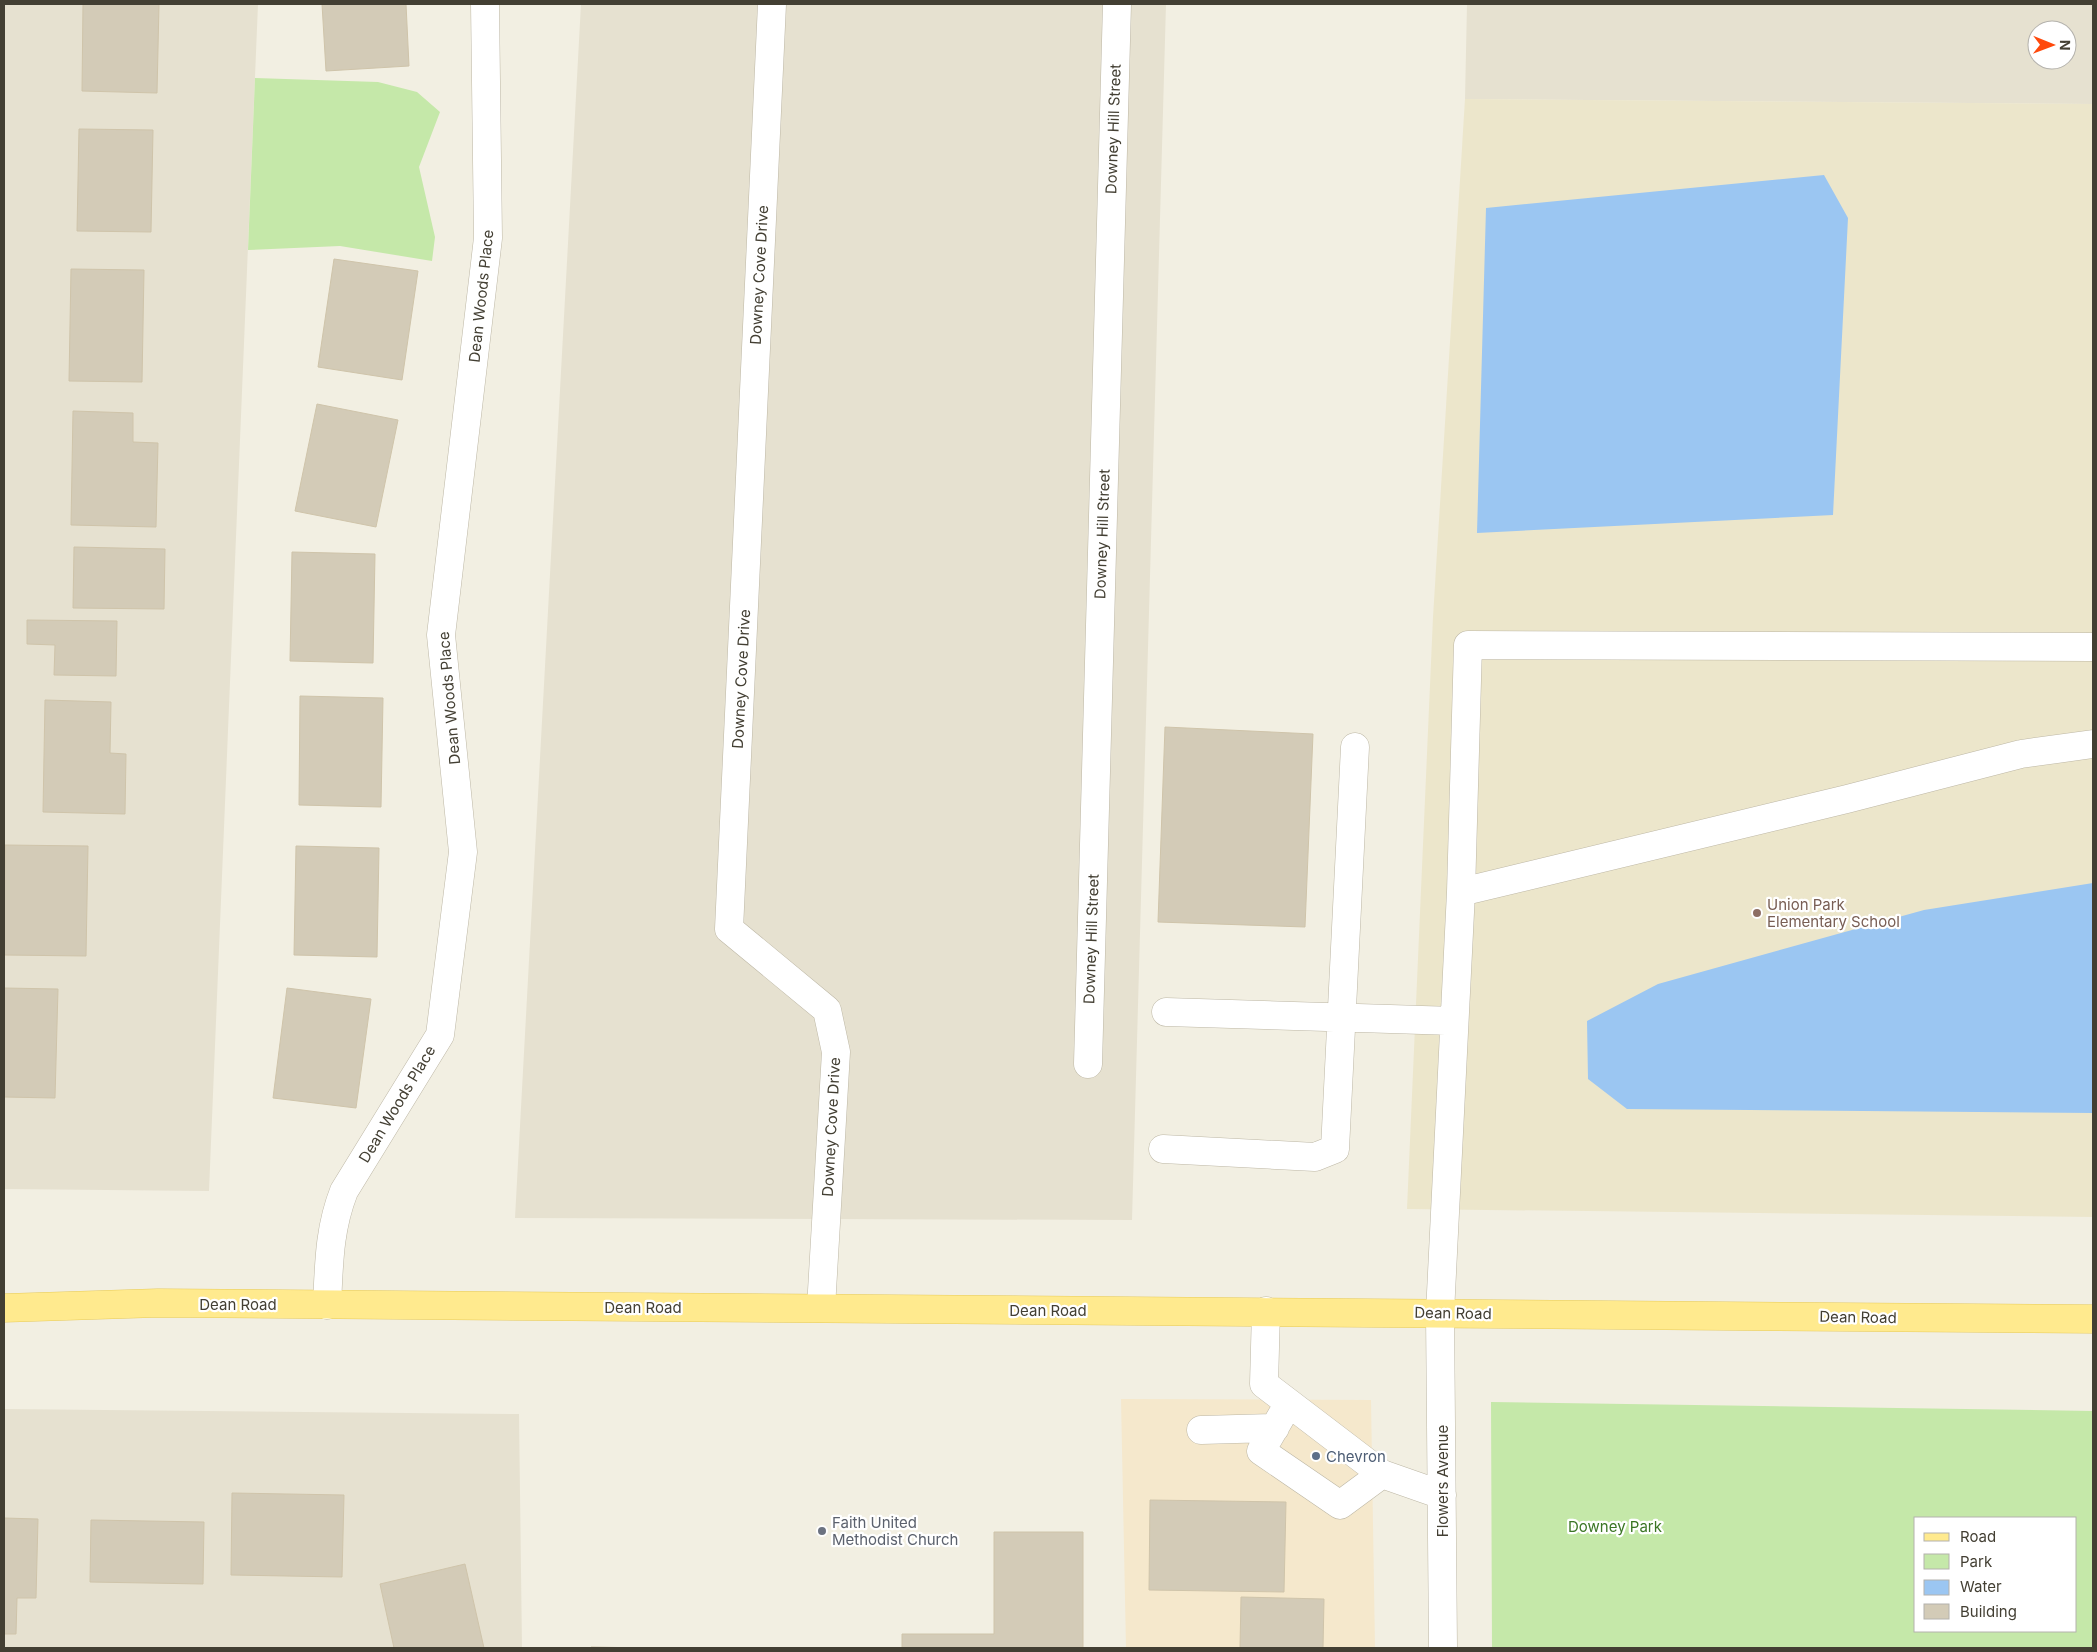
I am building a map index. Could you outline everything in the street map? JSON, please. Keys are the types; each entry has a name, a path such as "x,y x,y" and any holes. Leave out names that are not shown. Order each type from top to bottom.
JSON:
{"main road":[{"name":"Dean Road","path":"4,1308 158,1303 2093,1319"}],"street":[{"name":"Dean Woods Place","path":"327,1305 331,1233 335,1214 344,1191 440,1034 463,852 442,635 488,238 485,4"},
{"name":"Downey Cove Drive","path":"772,4 729,929 826,1010 836,1052 821,1308"},
{"name":"Downey Hill Street","path":"1088,1064 1117,4"},
{"name":"Flowers Avenue","path":"1443,1648 1440,1313 1461,892 1468,645 1826,644 2093,647"},
{"path":"1461,892 1847,799 2021,754 2093,744"},
{"path":"1163,1149 1315,1157 1335,1149 1356,746"},
{"path":"1166,1012 1341,1019 1454,1021"},
{"path":"1266,1311 1264,1384 1382,1474 1442,1495"},
{"path":"1289,1403 1261,1452 1340,1505 1382,1474"},
{"path":"1201,1430 1275,1428"}],"shaded area":[{"path":"4,4 258,4 209,1191 4,1189"},
{"path":"581,4 1166,4 1132,1220 515,1218"},
{"path":"1467,4 2093,4 2093,104 1465,99"},
{"name":"Union Park Elementary School","path":"1465,99 2093,104 2093,1217 1407,1209 1433,617"},
{"path":"1121,1399 1371,1400 1375,1648 1126,1648"},
{"path":"4,1409 519,1414 522,1648 4,1648"}],"green space":[{"path":"255,78 378,82 417,92 440,112 419,167 435,237 432,261 340,246 248,250"},
{"name":"Downey Park","path":"1491,1402 2093,1411 2093,1648 1492,1648"}],"water":[{"path":"1824,175 1848,218 1833,515 1477,533 1486,208"},
{"path":"2093,883 2093,1113 1627,1109 1588,1079 1587,1021 1658,984 1924,910"}],"building":[{"path":"83,4 159,4 157,93 82,91"},
{"path":"322,4 406,4 409,66 326,71"},
{"path":"79,129 153,130 151,232 77,231"},
{"path":"334,259 418,271 402,380 318,367"},
{"path":"71,269 144,270 142,382 69,381"},
{"path":"317,404 398,420 376,527 295,511"},
{"path":"73,411 133,413 133,442 158,443 156,527 71,525"},
{"path":"74,547 165,549 164,609 73,608"},
{"path":"292,552 375,554 373,663 290,661"},
{"path":"27,620 117,621 116,676 54,675 55,645 27,644"},
{"path":"300,696 383,698 381,807 299,805"},
{"path":"45,700 111,702 110,753 126,754 125,814 43,812"},
{"path":"1165,727 1313,734 1305,927 1158,922"},
{"path":"5,845 88,846 86,956 4,955"},
{"path":"296,846 379,848 377,957 294,955"},
{"path":"4,988 58,989 55,1098 4,1097"},
{"path":"287,988 371,999 356,1108 273,1098"},
{"path":"232,1493 344,1495 342,1577 231,1575"},
{"path":"1150,1500 1286,1502 1284,1592 1149,1590"},
{"path":"4,1518 38,1519 36,1598 17,1598 16,1634 4,1634"},
{"path":"91,1520 204,1522 203,1584 90,1582"},
{"path":"994,1532 1083,1532 1083,1648 902,1648 902,1634 994,1634"},
{"path":"465,1564 484,1648 394,1648 380,1584"},
{"path":"1241,1597 1324,1599 1323,1648 1240,1648"},
{"path":"591,1647 643,1648 591,1648"}],"place":[{"name":"Union Park Elementary School","path":"1757,913"},
{"name":"Chevron","path":"1316,1456"},
{"name":"Faith United Methodist Church","path":"822,1531"}]}
